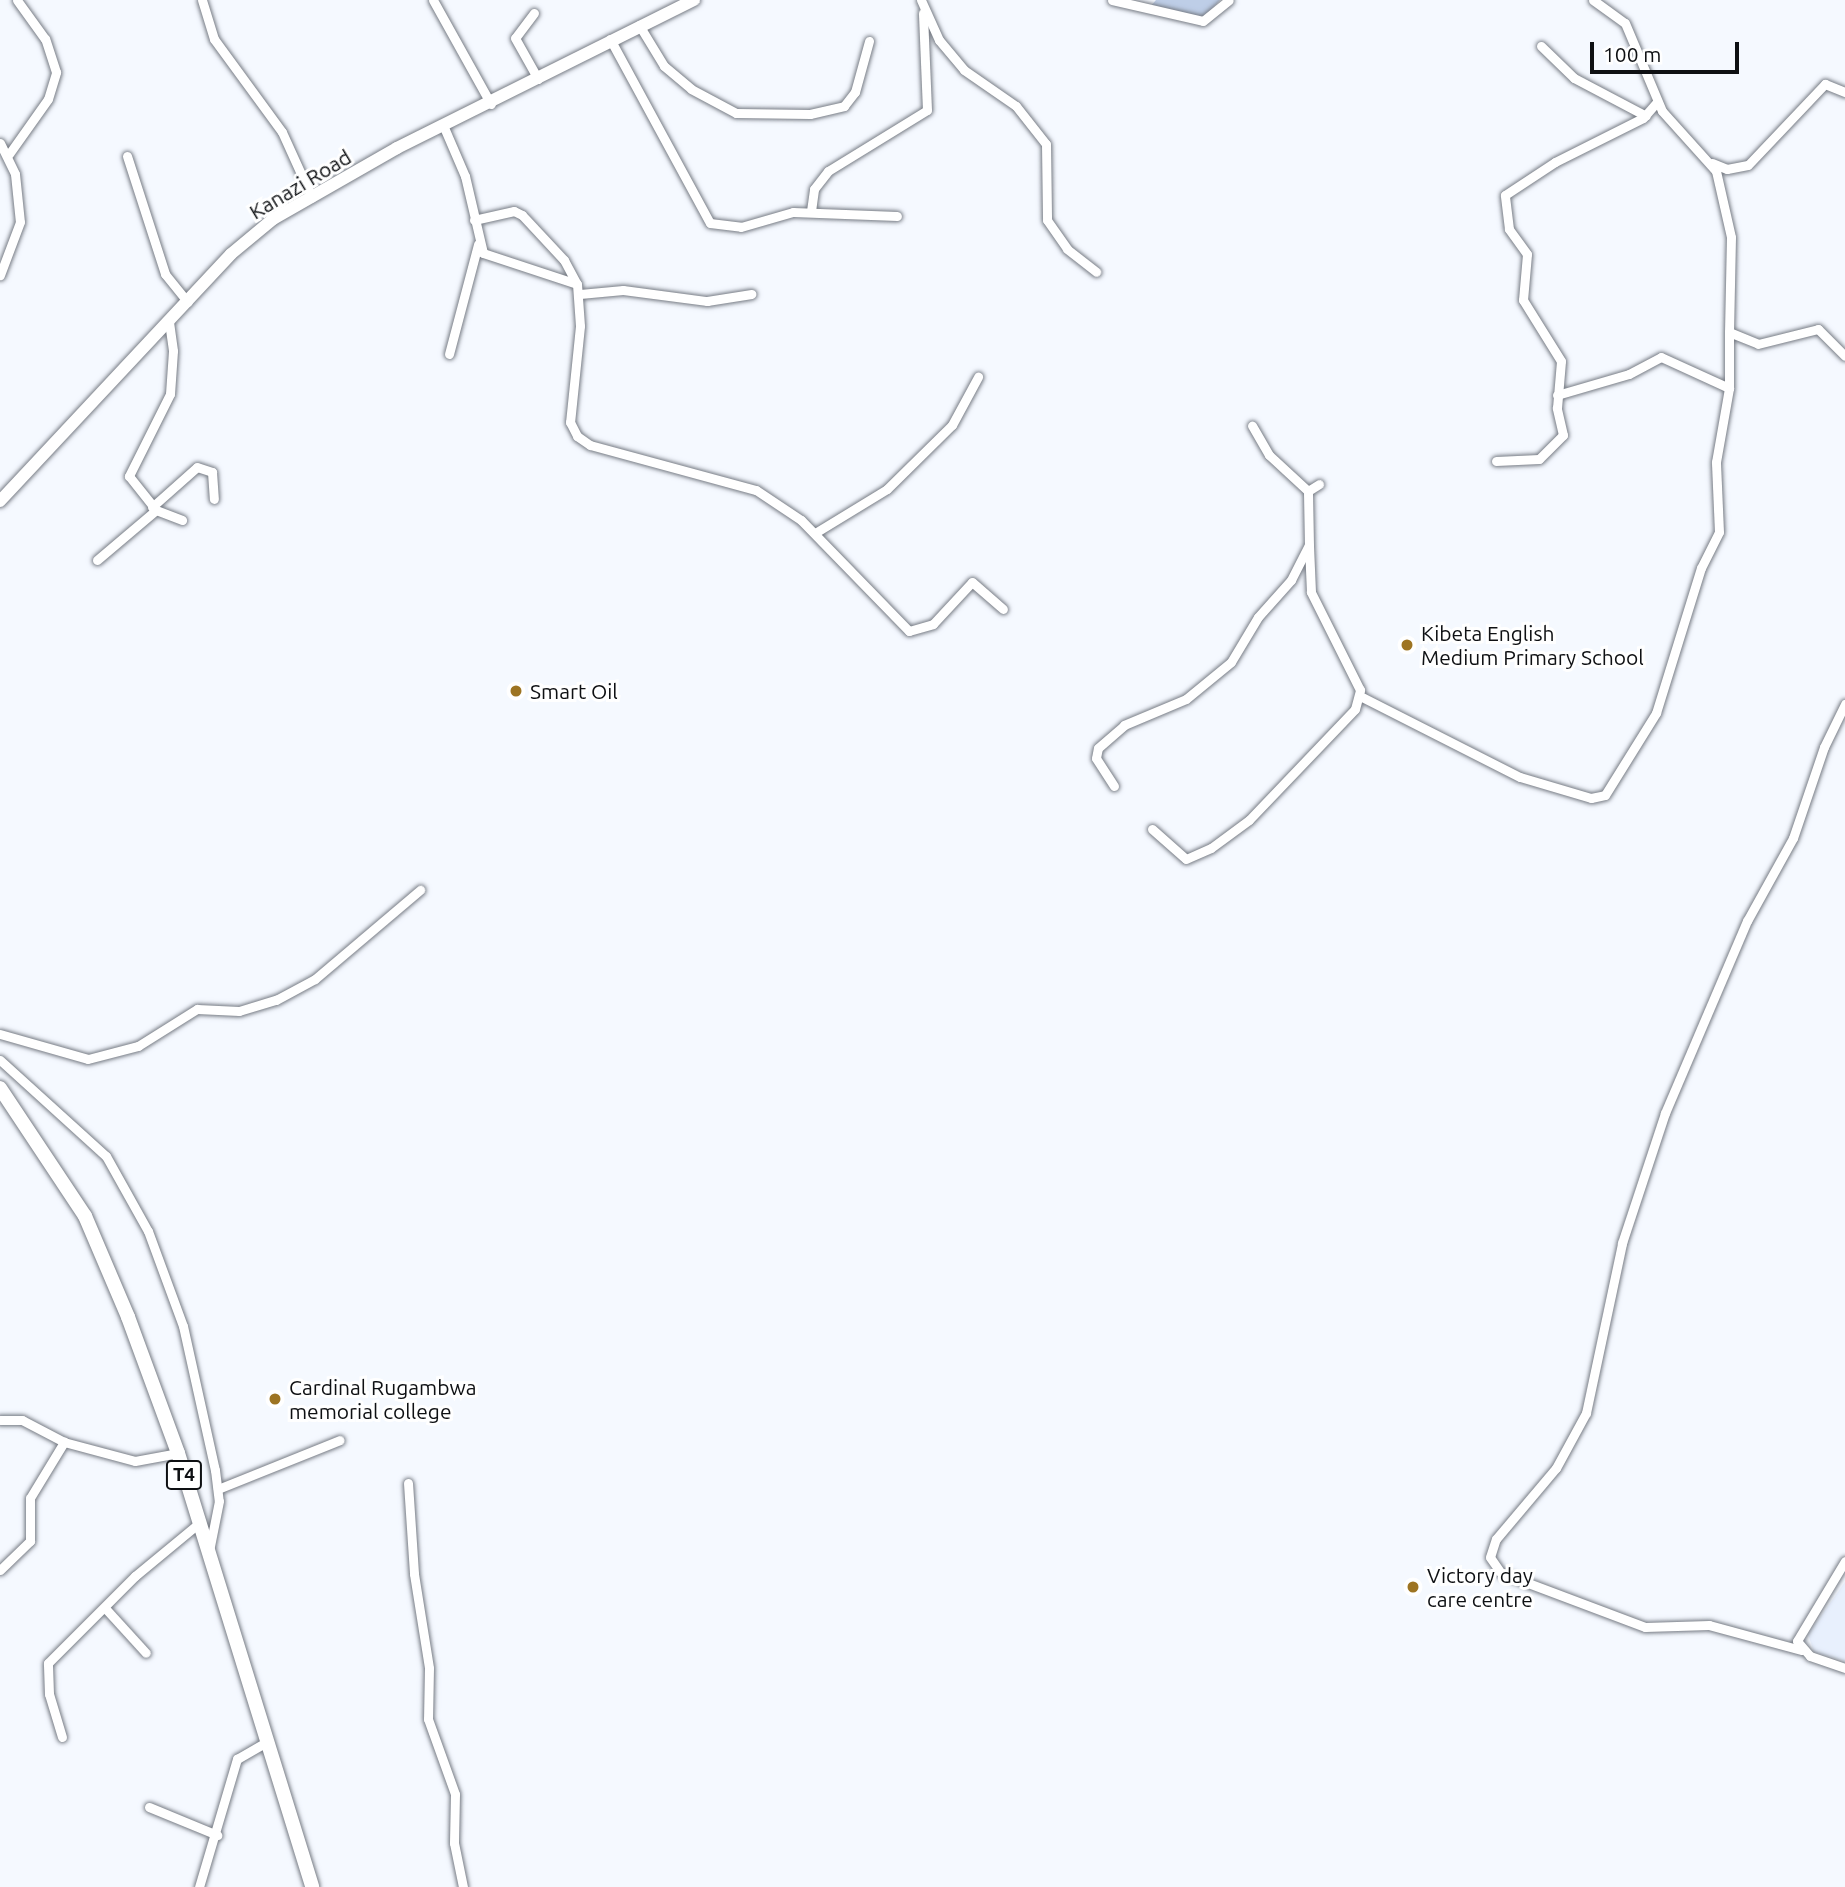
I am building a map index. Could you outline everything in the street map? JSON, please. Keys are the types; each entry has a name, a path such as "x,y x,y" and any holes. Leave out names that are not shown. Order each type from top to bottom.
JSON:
{"highway":[{"name":"T4","path":"0,1088 85,1216 178,1453 312,1887"}],"main road":[{"name":"Kanazi Road","path":"1,498 251,236 312,198 443,125 491,104 610,39 694,0"}],"street":[{"path":"9,154 48,99 55,72 45,39 17,0"},
{"path":"194,0 203,3 214,39 282,132 312,198"},
{"path":"433,0 491,104"},
{"path":"811,211 814,189 828,171 928,110 921,0"},
{"path":"1112,0 1203,21 1229,0"},
{"path":"1593,0 1606,3 1625,23 1657,102 1712,163 1727,169 1748,165 1825,85 1845,92"},
{"path":"923,12 964,70 1016,106 1046,144 1047,220 1058,240 1096,272"},
{"path":"534,13 515,38 538,79"},
{"path":"639,25 664,66 691,89 736,113 810,114 844,106 856,92 869,41"},
{"path":"610,39 710,223 741,226 811,211 897,216"},
{"path":"1541,46 1574,78 1646,116"},
{"path":"1496,461 1539,460 1560,441 1557,395 1561,361 1523,300 1527,254 1509,229 1505,195 1555,162 1646,116 1657,102"},
{"path":"443,125 458,155 478,244 449,354"},
{"path":"0,143 9,154 20,222 0,275"},
{"path":"127,156 165,274 188,302"},
{"path":"1251,426 1269,455 1308,491 1311,592 1360,696 1484,763 1600,799 1657,713 1701,568 1719,532 1716,462 1729,387 1731,236 1712,163"},
{"path":"474,220 514,211 522,215 564,260 578,289 570,422 577,436 590,445 756,490 815,533 909,631 933,624 973,581 1003,609"},
{"path":"478,244 493,261 578,289 623,290 707,301 751,294"},
{"path":"0,246 9,255"},
{"path":"169,322 173,351 170,394 129,476 154,509 182,520"},
{"path":"1729,332 1758,344 1818,330 1845,356"},
{"path":"1557,395 1629,374 1661,356 1729,387"},
{"path":"815,533 887,489 952,425 978,377"},
{"path":"97,560 197,467 212,472 214,499"},
{"path":"1308,491 1319,484"},
{"path":"1114,786 1096,758 1098,748 1124,725 1186,699 1231,662 1258,617 1291,580 1309,545"},
{"path":"1152,829 1186,859 1211,848 1298,771 1345,722 1360,696"},
{"path":"1845,704 1824,747 1793,838 1747,921 1668,1105 1622,1243 1586,1413 1556,1468 1509,1521 1490,1553 1491,1564 1501,1573 1645,1627 1709,1625 1801,1650 1845,1668"},
{"path":"0,1034 88,1059 138,1046 197,1009 239,1011 276,1000 315,979 421,890"},
{"path":"0,1060 79,1126 127,1186 183,1326 218,1489 208,1553"},
{"path":"0,1420 22,1420 64,1442 142,1461 178,1453"},
{"path":"218,1489 340,1440"},
{"path":"0,1570 30,1541 30,1498 64,1442"},
{"path":"408,1483 414,1574 429,1668 428,1719 455,1794 454,1843 463,1887"},
{"path":"62,1737 49,1694 48,1663 106,1609 135,1576 199,1524"},
{"path":"1801,1650 1797,1638 1804,1622 1845,1560"},
{"path":"106,1609 146,1653"},
{"path":"199,1887 217,1835 237,1759 268,1741"},
{"path":"149,1807 217,1835"}],"shaded area":[{"path":"1156,0 1220,0 1203,18 1150,7"},
{"path":"1845,1582 1845,1661 1814,1652 1808,1634"}],"place":[{"name":"Kibeta English Medium Primary School","path":"1407,645"},
{"name":"Smart Oil","path":"516,691"},
{"name":"Cardinal Rugambwa memorial college","path":"275,1399"},
{"name":"Victory day care centre","path":"1413,1587"}]}
